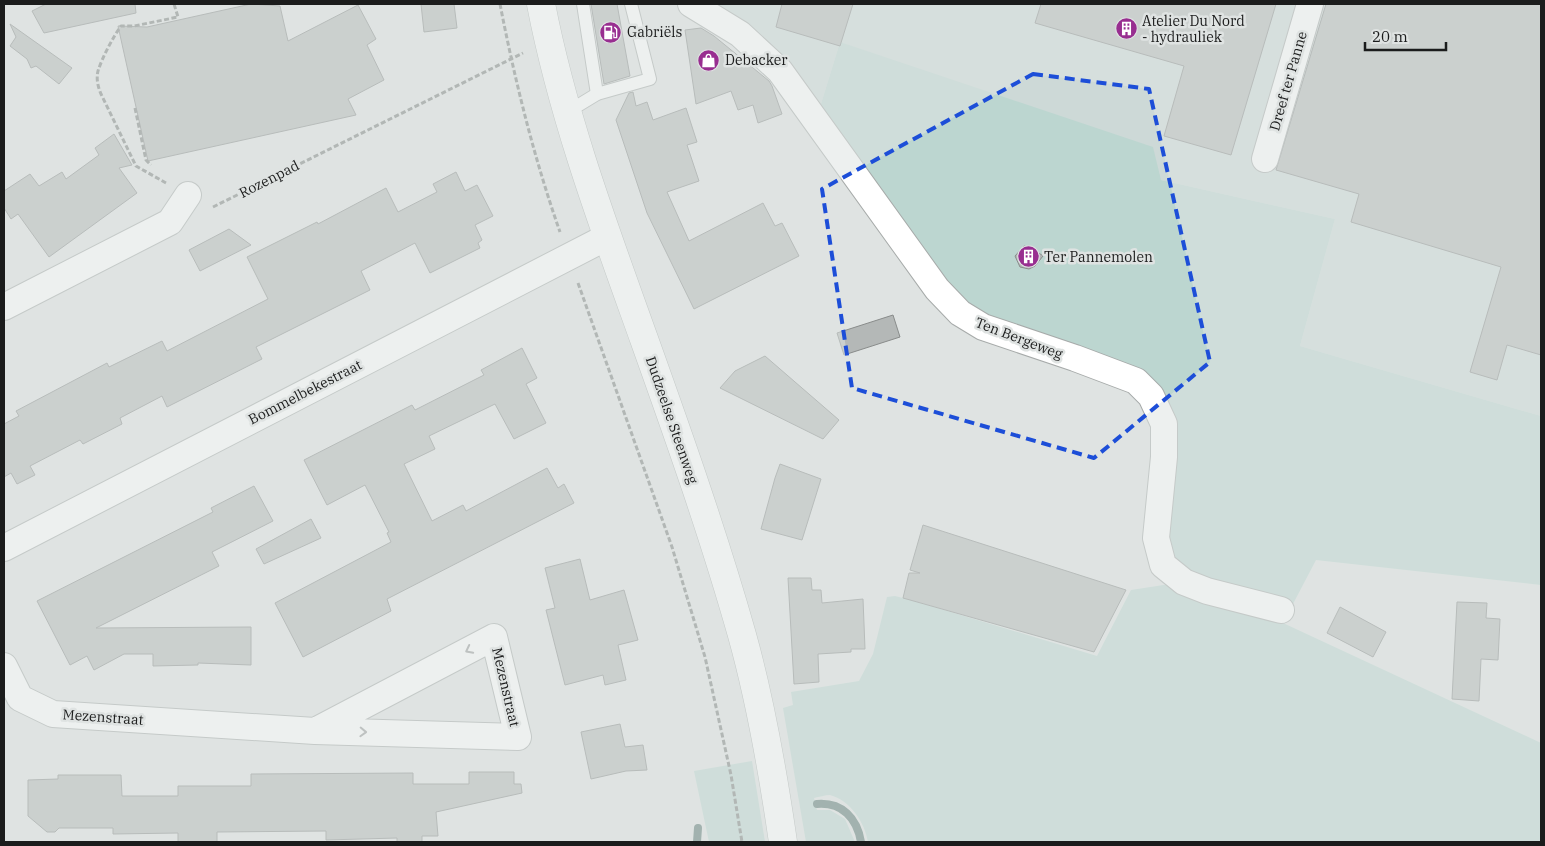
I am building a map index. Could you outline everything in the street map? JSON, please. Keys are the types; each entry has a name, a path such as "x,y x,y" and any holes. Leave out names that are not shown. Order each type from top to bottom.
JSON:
{"main road":[{"name":"Dudzeelse Steenweg","path":"541,4 548,40 607,237 711,534 742,637 759,705 776,790 783,842"}],"street":[{"name":"Ten Bergeweg","path":"691,4 740,34 780,71 936,289 960,313 983,327 1136,381 1152,396 1164,424 1164,457 1156,538 1164,565 1184,582 1207,591 1282,610"},
{"name":"Dreef ter Panne","path":"1265,158 1310,4"},
{"path":"4,307 170,222 188,195"},
{"name":"Bommelbekestraat","path":"4,548 607,237"},
{"name":"Mezenstraat","path":"4,666 20,698 53,714 314,730 518,736 494,637 314,730"}],"lane":[{"path":"583,4 597,94"},
{"path":"569,112 597,94 650,80 631,4"}],"path":[{"path":"174,4 178,17 134,26 122,26 116,32 98,72 97,83 136,166 188,195"},
{"path":"500,4 511,58 545,190 562,237"},
{"name":"Rozenpad","path":"188,195 207,210 548,40"},
{"path":"135,108 146,160 150,165"},
{"path":"577,280 672,547 705,657 742,842"}],"highlighted area":[{"path":"1033,74 1149,89 1210,362 1094,458 852,388 822,189"}],"shaded area":[{"path":"691,4 1541,4 1541,416 1300,346 1335,219 1161,180 840,42 816,120"}],"green space":[{"path":"840,42 1153,147 1161,180 1335,219 1300,346 1541,416 1541,585 1316,560 1283,623 1541,743 1541,842 868,842 864,827 855,813 844,802 830,795 814,798 817,810 830,810 845,819 855,842 806,842 783,708 793,705 791,692 859,681 873,654 887,597 895,596 911,600 1097,656 1131,590 1183,582 1163,565 1151,396 983,327 816,120"},
{"path":"752,761 765,842 709,842 694,771"}],"building":[{"path":"46,4 135,4 136,13 44,33 32,11"},
{"path":"251,4 280,6 288,41 358,5 376,39 367,45 384,80 348,99 356,115 148,161 118,26 147,27"},
{"path":"421,4 454,4 457,28 424,32"},
{"path":"591,4 617,4 630,76 604,84"},
{"path":"782,4 853,4 840,46 776,27"},
{"path":"1041,4 1276,4 1231,155 1164,136 1184,66 1035,23"},
{"path":"1326,4 1541,4 1541,355 1507,345 1497,380 1470,372 1501,267 1351,222 1359,194 1276,170"},
{"path":"10,24 72,68 59,84 36,66 31,68 27,59 10,46 16,37"},
{"path":"701,28 714,36 769,81 782,114 758,123 753,105 738,110 731,91 696,104 685,30"},
{"path":"633,92 636,106 647,102 653,120 686,108 697,142 687,145 699,181 667,192 689,241 763,203 775,226 782,223 799,256 694,309 647,213 616,120 629,93"},
{"path":"114,134 132,165 119,168 137,193 49,257 18,214 11,219 4,208 4,191 30,174 39,186 62,172 66,179 99,155 95,148"},
{"path":"456,172 465,191 477,185 493,216 475,225 482,240 478,243 480,248 430,273 415,243 361,271 370,290 256,347 262,359 167,407 162,396 120,418 122,424 83,444 80,440 30,466 35,475 17,484 11,473 4,477 4,424 19,416 16,411 107,363 109,367 162,341 167,351 268,299 247,257 317,222 318,224 386,188 398,212 437,192 433,184"},
{"path":"229,229 251,245 200,271 189,250"},
{"name":"Ter Pannemolen","path":"1024,246 1032,248 1043,256 1035,266 1029,269 1020,267 1015,256"},
{"path":"893,315 900,337 844,355 837,333"},
{"path":"522,348 537,378 526,384 546,423 514,439 495,404 429,436 435,449 404,464 432,521 463,505 466,511 547,468 558,488 564,484 574,503 387,599 391,611 303,657 275,603 391,542 387,533 389,532 365,485 327,505 304,460 412,405 415,410 484,375 481,370"},
{"path":"765,356 839,420 823,439 720,388 735,371"},
{"path":"780,464 821,479 802,540 761,529"},
{"path":"254,486 273,521 212,552 219,566 96,628 251,627 251,665 198,663 198,665 153,666 153,654 124,654 94,670 87,656 70,665 37,601 213,512 211,508"},
{"path":"311,519 321,538 264,564 256,549"},
{"path":"923,525 1126,590 1094,652 903,598 909,573 920,573 910,570"},
{"path":"580,559 590,600 624,590 638,640 618,645 626,680 605,685 603,675 565,685 546,610 555,608 545,568"},
{"path":"788,578 811,578 812,590 821,590 822,603 863,599 865,649 851,649 851,652 818,654 819,682 794,684"},
{"path":"1457,602 1487,603 1486,618 1500,619 1498,660 1481,659 1479,701 1452,699"},
{"path":"1340,607 1386,632 1373,657 1327,633"},
{"path":"620,724 625,747 643,745 647,770 626,771 591,779 581,732"},
{"path":"469,772 514,772 514,784 521,784 522,793 436,812 438,836 422,836 422,842 397,842 397,838 326,840 326,831 217,832 217,842 178,842 178,833 113,834 113,828 59,828 55,832 47,832 28,816 28,780 58,779 58,775 121,775 122,796 178,796 178,786 251,786 251,774 413,773 413,784 469,784"}],"waterway":[{"path":"817,804 834,806 847,813 856,826 861,842"},
{"path":"697,842 698,828"}],"place":[{"name":"Atelier Du Nord - hydrauliek","path":"1126,29"},
{"name":"Gabriëls","path":"611,32"},
{"name":"Debacker","path":"709,60"},
{"name":"Ter Pannemolen","path":"1028,257"}]}
